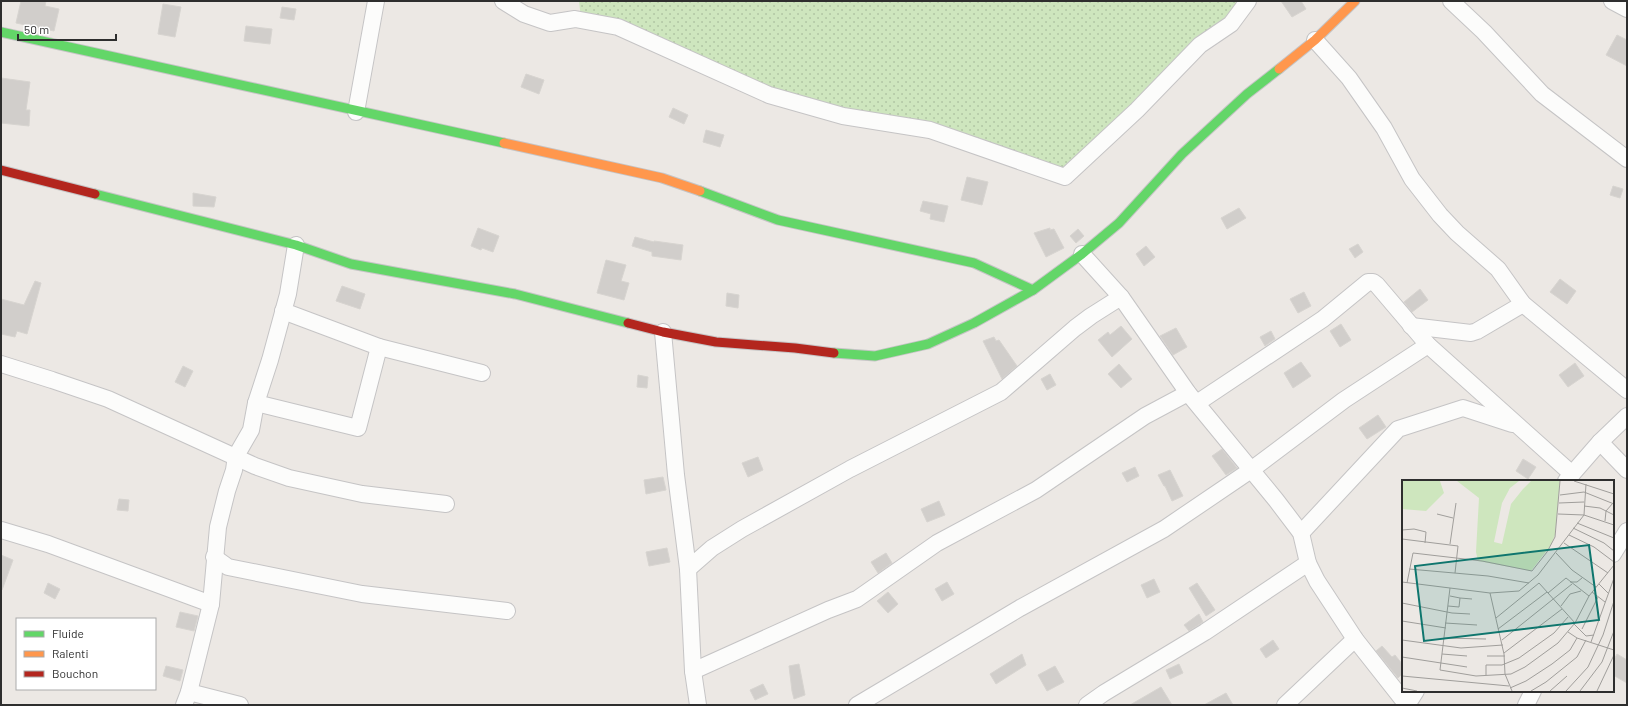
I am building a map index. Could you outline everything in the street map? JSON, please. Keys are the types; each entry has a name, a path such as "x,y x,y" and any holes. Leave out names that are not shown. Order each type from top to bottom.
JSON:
{"street":[{"path":"356,112 376,1"},
{"path":"503,1 524,14 550,22 575,19 618,27 777,97 843,116 930,130 1065,177 1137,110 1200,46 1231,24 1248,1"},
{"path":"1,170 46,180 195,220 296,245 351,264 515,294 663,332 716,342 875,356 928,344 974,323 1033,290 1082,254 1119,223 1182,154 1247,94 1314,40 1355,1"},
{"path":"1451,1 1484,32 1542,94 1627,159"},
{"path":"1612,1 1627,9"},
{"path":"1,32 356,112 662,178 778,220 974,263 1033,290"},
{"path":"1314,40 1349,78 1384,128 1412,179 1440,215 1498,269 1523,304 1627,390"},
{"path":"240,705 186,699 211,604 214,557 218,528 226,491 234,470 236,456 251,430 256,403 270,360 288,294 296,245"},
{"path":"1082,254 1121,297 1192,398 1301,533 1308,563 1316,581 1355,639 1407,705 1415,692"},
{"path":"693,671 828,610 857,599 937,543 1036,490 1145,416 1192,398 1323,319 1368,282 1374,282 1428,345 1517,426 1569,478 1600,442 1627,416"},
{"path":"688,569 712,548 742,529 850,469 1001,392 1075,328 1121,297"},
{"path":"1411,326 1471,333 1477,332 1523,304"},
{"path":"283,311 379,347 482,372"},
{"path":"663,332 676,475 688,569 693,671 698,705"},
{"path":"857,705 1020,608 1164,529 1251,470 1344,400 1428,345"},
{"path":"256,403 358,428 379,347"},
{"path":"1,364 108,399 236,456 255,466 289,478 362,494 446,504"},
{"path":"1301,533 1398,429 1463,408 1517,426"},
{"path":"1600,442 1627,470"},
{"path":"1,530 48,544 211,604"},
{"path":"1614,552 1627,531"},
{"path":"214,557 228,566 362,594 507,611"},
{"path":"1087,705 1104,693 1205,632 1308,563"},
{"path":"1285,705 1355,639"},
{"path":"1526,705 1532,692"}],"green space":[{"path":"579,1 1242,1 1207,41 1065,175 914,130 748,91 606,27 582,27"}],"building":[{"path":"21,1 46,1 45,6 59,9 54,31 16,23"},
{"path":"1281,1 1301,1 1306,9 1292,17"},
{"path":"163,4 181,7 175,37 158,34"},
{"path":"282,7 296,9 294,20 280,18"},
{"path":"246,26 272,29 270,44 244,41"},
{"path":"1617,35 1627,40 1627,66 1606,55"},
{"path":"526,74 544,80 539,94 521,87"},
{"path":"1,78 30,82 26,110 30,110 29,126 1,123"},
{"path":"673,108 688,115 684,124 669,117"},
{"path":"706,130 724,135 720,147 703,142"},
{"path":"967,177 988,182 982,205 961,200"},
{"path":"1613,186 1623,189 1620,198 1610,195"},
{"path":"193,193 216,197 214,207 193,206"},
{"path":"923,201 948,206 944,222 930,219 931,214 920,211"},
{"path":"1239,208 1246,218 1227,229 1221,218"},
{"path":"478,228 499,236 493,252 482,248 481,250 471,246"},
{"path":"1050,228 1050,230 1054,229 1064,248 1046,257 1034,233"},
{"path":"1078,229 1084,236 1076,243 1070,236"},
{"path":"635,237 654,242 683,245 681,260 652,256 652,252 632,246"},
{"path":"1358,244 1363,252 1355,258 1349,249"},
{"path":"1146,246 1155,257 1144,266 1136,254"},
{"path":"606,260 626,265 621,281 629,283 624,300 597,293"},
{"path":"1560,279 1576,291 1567,304 1550,292"},
{"path":"35,281 41,283 27,334 17,331 15,337 1,334 1,299 24,305"},
{"path":"342,286 365,294 360,309 336,301"},
{"path":"1420,289 1428,300 1412,312 1404,302"},
{"path":"1304,292 1311,306 1298,313 1290,299"},
{"path":"727,293 739,295 738,308 726,306"},
{"path":"1341,324 1351,340 1340,347 1330,331"},
{"path":"1121,326 1132,339 1112,357 1098,340 1108,332 1110,335"},
{"path":"1176,328 1187,347 1173,355 1160,336"},
{"path":"1271,331 1275,339 1265,346 1260,337"},
{"path":"994,337 996,341 999,340 1017,366 1002,379 983,341"},
{"path":"1301,362 1311,376 1293,388 1284,373"},
{"path":"1575,363 1584,376 1568,387 1559,375"},
{"path":"1119,364 1132,379 1121,388 1108,374"},
{"path":"183,366 193,371 185,387 175,382"},
{"path":"1050,374 1056,385 1047,390 1041,379"},
{"path":"638,375 648,377 647,388 637,387"},
{"path":"1378,415 1386,427 1367,439 1359,428"},
{"path":"1222,449 1237,468 1226,475 1212,456"},
{"path":"758,457 763,470 748,477 742,463"},
{"path":"1523,459 1536,467 1528,479 1516,471"},
{"path":"1135,467 1139,476 1127,482 1122,473"},
{"path":"1170,470 1183,496 1172,501 1158,475"},
{"path":"663,477 666,490 646,494 644,480"},
{"path":"119,499 129,500 128,511 117,510"},
{"path":"939,501 945,515 927,522 921,509"},
{"path":"667,548 670,562 649,566 646,552"},
{"path":"886,553 892,563 878,573 871,562"},
{"path":"1,555 13,560 2,590 1,590"},
{"path":"1154,579 1160,592 1147,598 1141,585"},
{"path":"947,582 954,594 942,601 935,589"},
{"path":"48,583 60,589 55,599 44,593"},
{"path":"1197,583 1215,610 1206,616 1189,588"},
{"path":"888,592 898,604 888,613 877,601"},
{"path":"180,612 198,616 194,631 176,627"},
{"path":"1199,614 1203,622 1189,631 1184,625"},
{"path":"1273,640 1279,649 1266,658 1260,649"},
{"path":"1382,646 1392,657 1395,655 1402,664 1402,674 1398,678 1376,651"},
{"path":"1022,654 1026,665 996,684 990,674"},
{"path":"1617,654 1627,660 1627,683 1614,676 1614,659"},
{"path":"799,664 805,695 794,699 789,666"},
{"path":"1179,664 1183,673 1170,679 1166,670"},
{"path":"166,666 183,670 180,681 163,676"},
{"path":"1055,666 1064,682 1047,691 1038,675"},
{"path":"763,684 768,694 755,700 750,690"},
{"path":"1161,687 1172,705 1130,705"},
{"path":"1226,693 1233,705 1204,705"}],"traffic: fast":[{"path":"1,32 504,143"},
{"path":"834,353 875,356 928,344 974,323 1033,290 1082,254 1119,223 1182,154 1247,94 1279,69"},
{"path":"700,191 778,220 974,263 1033,290"},
{"path":"95,194 296,245 351,264 515,294 628,323"}],"traffic: slow":[{"path":"1279,69 1315,40 1355,1"},
{"path":"504,143 662,178 700,191"}],"traffic: jam":[{"path":"1,170 95,194"},
{"path":"628,323 663,332 716,342 795,348 834,353"}]}
